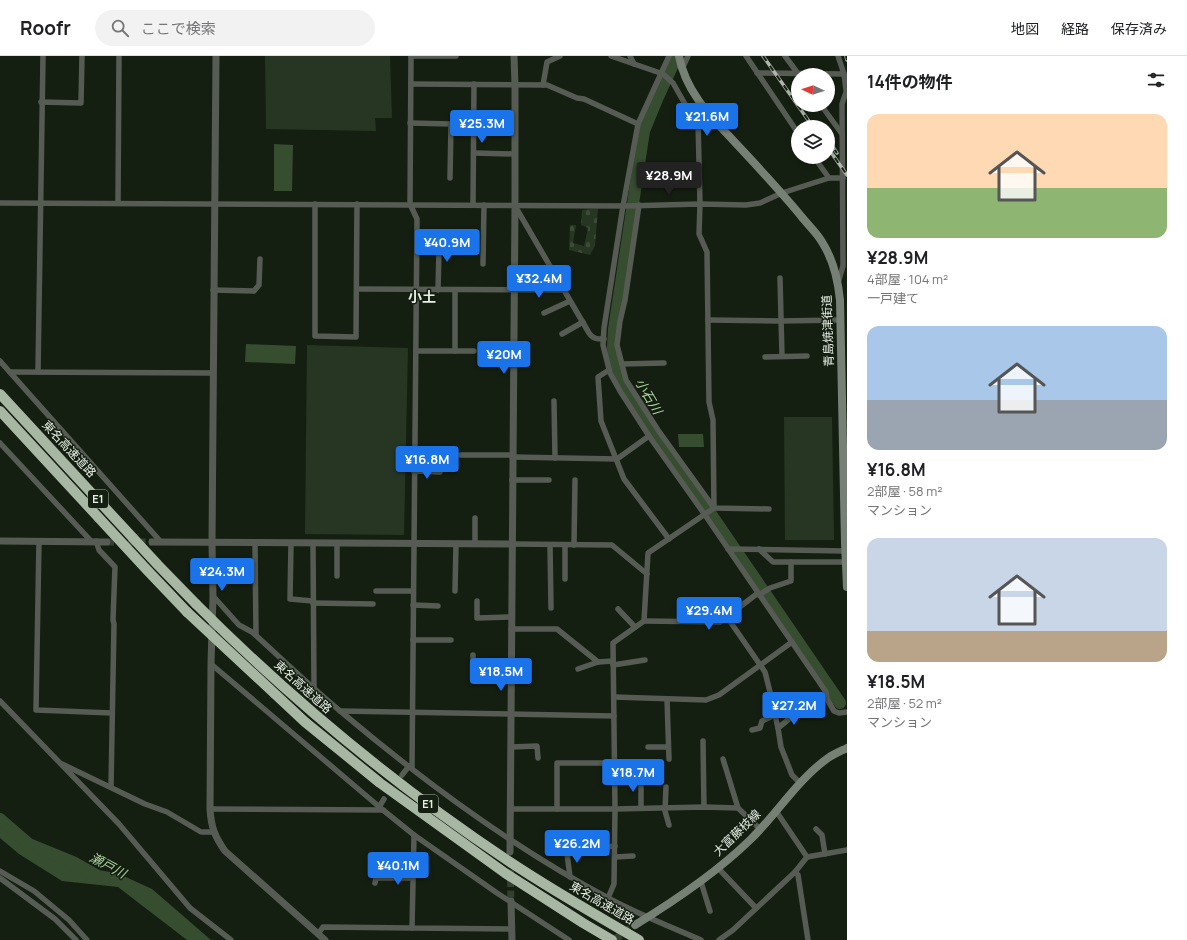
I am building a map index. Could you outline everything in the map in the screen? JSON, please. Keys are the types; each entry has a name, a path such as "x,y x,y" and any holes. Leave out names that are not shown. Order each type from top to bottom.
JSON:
{"highway":[{"name":"東名高速道路","path":"0,394 158,565 235,643 298,701 391,777 440,814 542,883 639,940"},
{"name":"東名高速道路","path":"0,411 187,612 305,722 380,784 505,873 556,907 612,940"}],"main road":[{"name":"青島焼津街道","path":"680,56 682,68 691,90 706,111 782,193 822,242 832,262 838,284 840,300 845,391 847,587"},
{"name":"大富藤枝線","path":"635,925 648,918 701,882 718,868 751,840 800,783 828,758 847,748"}],"street":[{"path":"38,372 42,56"},
{"path":"41,102 81,103 82,56"},
{"path":"118,56 118,203"},
{"path":"216,56 211,822 214,832 225,851 325,940"},
{"path":"402,775 410,767 413,640 417,219 410,204 411,56 456,56"},
{"path":"510,852 515,205 514,56"},
{"path":"542,85 547,62 560,56"},
{"path":"611,56 662,73 673,83 685,104 698,121 700,204 699,234 707,252 709,402 713,420 714,508"},
{"path":"630,56 634,64"},
{"path":"669,56 638,124 604,328 605,351 610,370 620,391 649,436 826,692 827,699 834,711 839,713 847,712"},
{"path":"682,68 688,56"},
{"path":"746,56 791,123"},
{"path":"785,56 794,68"},
{"path":"838,56 847,89 842,104 845,266 838,284"},
{"path":"757,73 791,74"},
{"path":"835,74 844,74"},
{"path":"411,84 547,85 577,98 584,99 638,124"},
{"path":"474,84 474,205"},
{"path":"826,112 843,134"},
{"path":"410,123 451,124 450,178"},
{"path":"474,153 515,154"},
{"path":"819,164 829,178"},
{"path":"0,203 624,206 700,204 746,205 760,203 782,193 829,178 843,178"},
{"path":"315,204 315,336 356,337 357,204"},
{"path":"483,264 484,205"},
{"path":"515,205 592,337 595,339 604,339"},
{"path":"639,205 617,345 626,380 633,392 658,430 714,508"},
{"path":"438,290 439,250 447,233"},
{"path":"214,290 254,291 259,285 260,259"},
{"path":"780,278 782,356"},
{"path":"357,289 514,291 564,290"},
{"path":"455,290 455,351"},
{"path":"544,313 570,301"},
{"path":"708,320 841,320"},
{"path":"562,334 583,322"},
{"path":"416,351 474,351"},
{"path":"765,357 807,356"},
{"path":"0,361 161,542"},
{"path":"622,364 664,363"},
{"path":"610,370 598,377 601,421 624,479 669,539"},
{"path":"10,372 213,374"},
{"path":"554,401 555,458"},
{"path":"460,455 617,459 649,436"},
{"path":"0,443 94,542 99,550 115,567 111,787"},
{"path":"414,471 440,472"},
{"path":"512,480 549,480"},
{"path":"574,545 575,480"},
{"path":"644,621 648,574 648,553 714,508 769,509"},
{"path":"475,518 475,544"},
{"path":"0,541 107,542"},
{"path":"39,541 36,710 112,713"},
{"path":"152,542 612,546 648,574"},
{"path":"255,543 256,635"},
{"path":"291,543 290,600 373,604"},
{"path":"313,543 314,687"},
{"path":"337,543 337,576"},
{"path":"455,591 456,544"},
{"path":"550,545 551,608"},
{"path":"565,545 565,579"},
{"path":"728,549 846,545"},
{"path":"759,549 773,562 846,562"},
{"path":"608,898 614,884 615,857 613,643 644,621 720,622 759,594 770,588 791,581 791,562"},
{"path":"376,591 413,591"},
{"path":"213,596 239,625 256,635 340,711 410,767 510,840 570,877 608,898 648,918 701,940"},
{"path":"477,601 477,618 511,617"},
{"path":"413,605 438,606"},
{"path":"618,609 635,628"},
{"path":"727,617 764,672 774,708 781,748 792,775 800,783"},
{"path":"511,629 557,629 598,662"},
{"path":"413,640 451,640"},
{"path":"614,697 706,700 718,695 792,642"},
{"path":"473,655 473,678 511,678"},
{"path":"578,669 598,662 613,663 645,660"},
{"path":"211,664 414,835 569,940"},
{"path":"666,699 669,759"},
{"path":"0,701 119,824 190,908 231,940"},
{"path":"340,711 614,716"},
{"path":"778,728 799,711"},
{"path":"752,730 760,728 762,721 775,715"},
{"path":"703,741 704,807"},
{"path":"511,747 537,746 538,758"},
{"path":"648,747 668,747"},
{"path":"723,759 738,808 760,829"},
{"path":"58,762 145,804 167,812 201,832 214,832"},
{"path":"557,809 557,763 615,763"},
{"path":"641,778 641,808"},
{"path":"666,787 665,811 669,825"},
{"path":"381,808 384,799"},
{"path":"210,809 381,808"},
{"path":"510,809 738,808"},
{"path":"776,811 807,857"},
{"path":"816,830 822,835 825,854"},
{"path":"412,928 414,835"},
{"path":"570,877 566,846 572,843"},
{"path":"605,847 615,846"},
{"path":"719,940 733,930 795,872 807,857 847,850"},
{"path":"615,857 633,856"},
{"path":"718,868 756,908"},
{"path":"0,871 34,891 69,920 87,940"},
{"path":"795,872 798,875 808,940"},
{"path":"0,878 56,919 76,940"},
{"path":"375,883 376,878 413,878"},
{"path":"701,882 710,911"},
{"path":"511,901 512,940"},
{"path":"318,934 323,927 511,929"}],"green space":[{"path":"265,56 390,56 392,118 375,118 376,131 266,129"},
{"path":"598,208 595,246 590,255 569,250 570,225 576,225 573,243 584,246 588,228 581,225 582,210"},
{"path":"307,345 408,348 404,535 305,534"},
{"path":"784,417 832,417 834,540 785,540"}],"shaded area":[{"path":"274,144 293,145 292,191 274,191"},
{"path":"246,344 296,346 295,364 245,362"},
{"path":"678,434 703,434 704,447 679,447"},
{"path":"0,818 32,849 66,865 117,873 152,889 211,940 187,940 118,887 62,881 19,854 0,838"}],"waterway":[{"name":"小石川","path":"677,56 644,131 614,329 613,348 615,362 623,382 633,400 840,703"},
{"name":"瀬戸川","path":"0,819 29,844 73,862 98,876"}],"tunnel":[{"path":"107,542 152,542"},
{"path":"510,859 511,901"},
{"path":"614,940 635,925"}],"railway":[{"path":"763,56 808,120"},
{"path":"846,56 847,60"},
{"path":"835,158 847,175"}],"district":[{"name":"小土","path":"422,297"}]}
